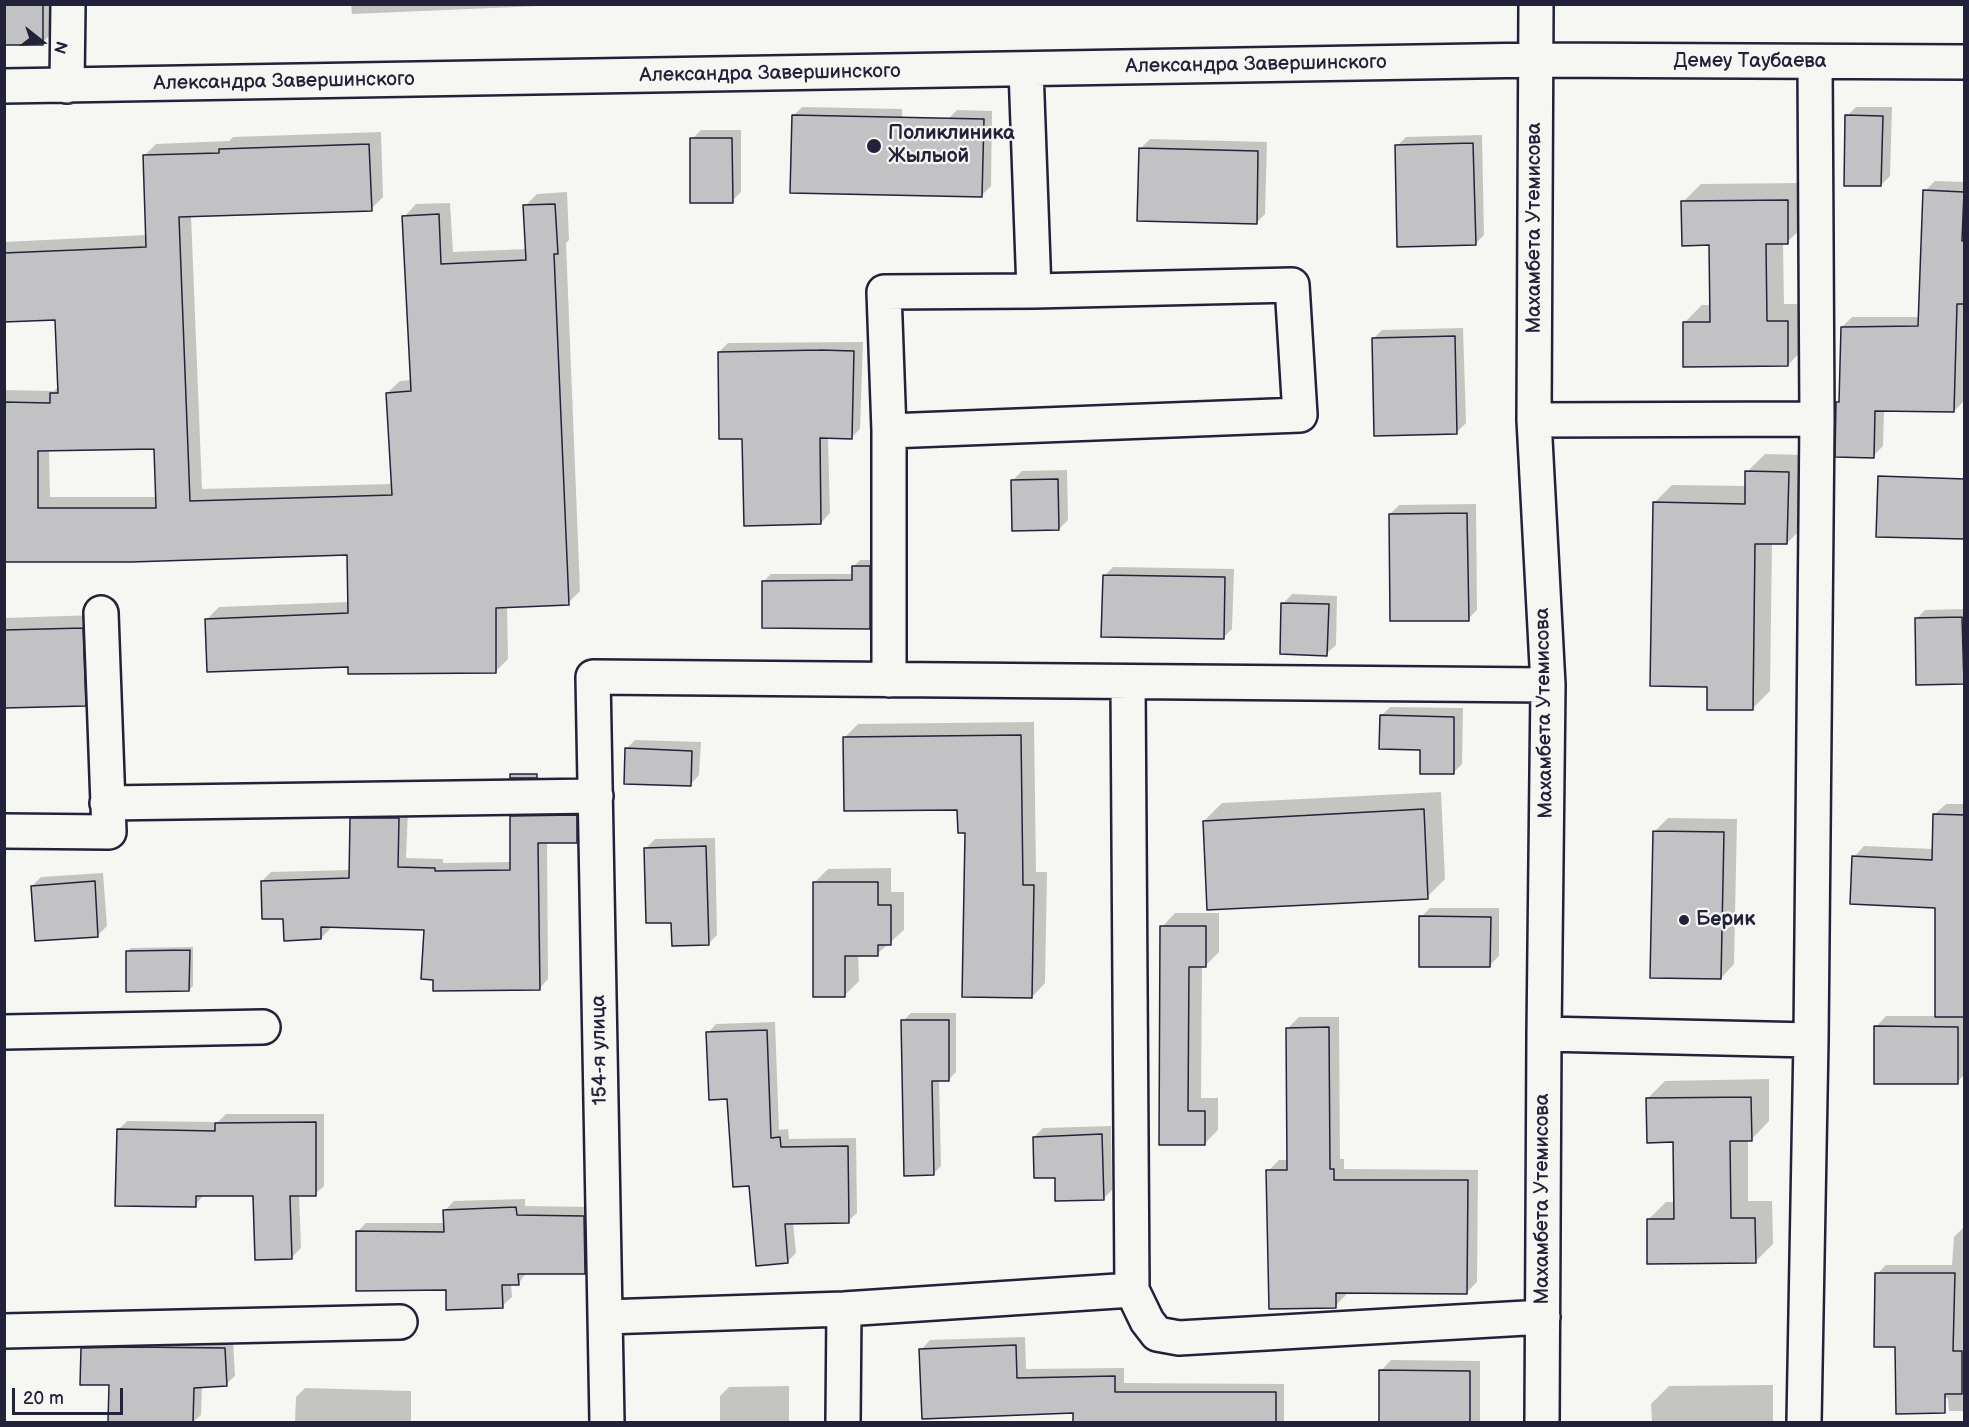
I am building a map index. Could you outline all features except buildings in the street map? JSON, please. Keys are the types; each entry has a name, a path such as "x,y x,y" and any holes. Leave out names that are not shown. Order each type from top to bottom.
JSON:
{"street":[{"path":"67,86 68,4"},
{"name":"Махамбета Утемисова","path":"1536,4 1534,420 1548,685 1542,1422"},
{"name":"Александра Завершинского","path":"4,86 1535,60"},
{"name":"Демеу Таубаева","path":"1535,60 1965,62"},
{"path":"1804,1422 1811,1040 1817,419 1815,62"},
{"path":"1026,69 1034,291"},
{"path":"889,430 1300,415 1293,285 884,292 889,430 889,680 1548,685"},
{"path":"1534,420 1817,419"},
{"path":"4,831 109,832 101,613"},
{"name":"154-я улица","path":"607,1422 593,677 889,680"},
{"path":"1128,683 1132,1290 1147,1321 1157,1334 1179,1338 1543,1317"},
{"path":"107,803 596,796"},
{"path":"4,1032 263,1027"},
{"path":"1544,1034 1811,1040"},
{"path":"605,1317 844,1309 1132,1290"},
{"path":"843,1422 844,1309"},
{"path":"4,1331 400,1322"}],"place":[{"name":"Поликлиника Жылыой","path":"874,146"},
{"name":"Берик","path":"1684,920"}]}
